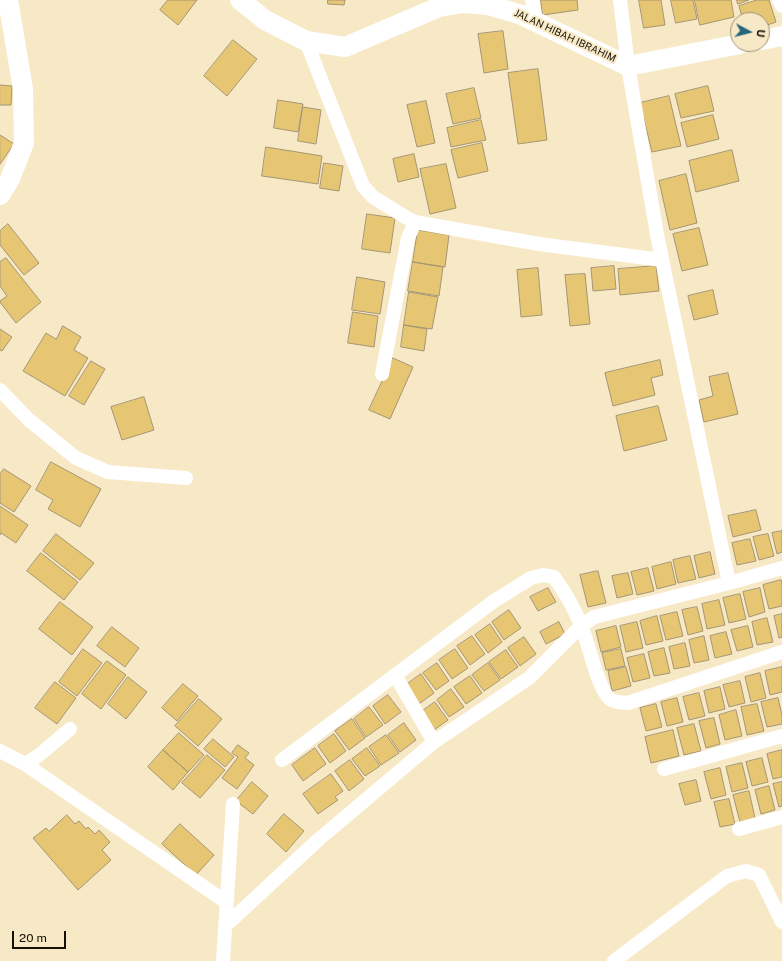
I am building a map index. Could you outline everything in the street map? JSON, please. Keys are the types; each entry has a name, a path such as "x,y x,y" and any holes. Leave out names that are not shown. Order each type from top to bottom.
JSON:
{"street":[{"path":"0,194 10,179 24,143 23,89 8,0"},
{"name":"JALAN HIBAH IBRAHIM","path":"240,0 265,20 306,42 345,47 439,7 464,3 527,9 628,66 730,46"},
{"path":"620,0 628,66 662,260 729,583"},
{"path":"779,0 782,6"},
{"path":"770,38 782,36"},
{"path":"306,42 363,186 373,197 407,218 415,222 539,244 662,260"},
{"path":"382,374 408,238 415,222"},
{"path":"0,390 29,420 76,458 108,472 186,478"},
{"path":"225,926 318,840 434,742 529,678 581,626 594,617 782,568"},
{"path":"282,760 494,601 531,578 543,575 554,577 568,597 581,626 602,688 610,699 614,701 628,703 782,652"},
{"path":"395,675 434,742"},
{"path":"25,764 38,756 70,729"},
{"path":"664,769 782,736"},
{"path":"0,751 25,764 226,902"},
{"path":"223,961 233,804"},
{"path":"739,829 782,817"},
{"path":"614,961 727,876 746,871 759,875 782,922"}],"building":[{"path":"168,0 197,0 178,25 160,10"},
{"path":"328,0 345,0 344,5 328,4"},
{"path":"541,0 577,0 578,10 543,15"},
{"path":"639,0 661,0 665,25 644,28"},
{"path":"671,0 693,0 697,19 676,23"},
{"path":"695,0 731,0 733,12 730,12 730,18 700,25"},
{"path":"737,0 749,0 738,4"},
{"path":"757,0 769,0 776,22 770,24 770,12 741,12 739,6"},
{"path":"503,31 508,69 484,73 478,34"},
{"path":"233,40 257,59 227,96 204,76"},
{"path":"538,69 547,140 518,144 508,73"},
{"path":"0,85 12,86 11,105 0,105"},
{"path":"708,86 714,111 681,118 675,94"},
{"path":"474,88 481,118 453,124 446,94"},
{"path":"669,96 681,146 652,152 640,103"},
{"path":"278,100 303,104 298,132 274,128"},
{"path":"426,101 435,143 417,147 407,105"},
{"path":"303,107 321,110 316,144 298,141"},
{"path":"713,115 719,139 687,147 681,123"},
{"path":"481,120 486,140 451,147 447,128"},
{"path":"0,135 14,144 0,164"},
{"path":"482,143 488,171 458,178 451,150"},
{"path":"266,147 322,156 318,184 262,176"},
{"path":"732,150 739,181 696,192 689,161"},
{"path":"414,154 419,177 398,182 393,159"},
{"path":"324,163 343,166 339,191 320,188"},
{"path":"446,164 456,208 430,214 420,169"},
{"path":"686,174 697,223 670,230 659,181"},
{"path":"367,214 395,218 390,253 362,249"},
{"path":"8,224 39,263 24,275 0,245 0,231"},
{"path":"699,228 708,265 682,271 673,234"},
{"path":"418,230 449,235 445,267 413,262"},
{"path":"6,258 41,302 16,323 0,302 7,296 0,286 0,262"},
{"path":"413,262 443,267 439,296 408,291"},
{"path":"614,266 616,289 593,291 591,268"},
{"path":"656,266 659,291 620,295 618,269"},
{"path":"538,268 542,315 521,317 517,270"},
{"path":"585,274 590,324 570,326 565,275"},
{"path":"357,277 385,282 380,314 352,310"},
{"path":"713,290 718,314 694,320 688,296"},
{"path":"409,292 438,297 432,329 404,325"},
{"path":"353,312 378,316 374,347 348,343"},
{"path":"404,325 427,329 424,351 401,347"},
{"path":"63,326 81,337 74,350 88,358 65,396 23,371 46,333 56,339"},
{"path":"0,329 12,337 2,351 0,350"},
{"path":"393,358 413,367 390,419 369,410"},
{"path":"660,360 663,375 651,378 655,395 613,406 605,373"},
{"path":"91,361 105,369 84,405 69,396"},
{"path":"728,373 738,414 704,422 699,400 713,396 709,377"},
{"path":"144,397 154,430 122,440 111,407"},
{"path":"658,406 667,440 624,451 616,416"},
{"path":"51,462 101,489 80,527 48,509 53,500 36,490"},
{"path":"4,469 31,486 14,512 0,503 0,474"},
{"path":"0,506 28,525 16,543 1,533 0,535"},
{"path":"756,510 761,530 733,537 728,516"},
{"path":"782,531 782,552 777,554 772,533"},
{"path":"56,534 94,563 80,580 43,551"},
{"path":"768,534 774,556 759,560 753,537"},
{"path":"750,539 756,561 737,565 732,543"},
{"path":"710,552 715,574 699,578 694,556"},
{"path":"41,553 78,582 64,600 27,571"},
{"path":"690,556 696,579 678,583 673,560"},
{"path":"671,562 676,584 657,589 652,567"},
{"path":"648,568 654,591 637,595 631,572"},
{"path":"598,571 606,603 588,607 580,575"},
{"path":"628,573 633,594 617,598 612,576"},
{"path":"781,580 782,606 769,609 763,585"},
{"path":"548,588 556,602 538,611 530,597"},
{"path":"760,588 765,612 749,617 743,592"},
{"path":"740,594 746,619 729,623 723,598"},
{"path":"719,600 725,625 707,629 702,604"},
{"path":"60,602 93,627 72,655 39,629"},
{"path":"697,607 703,631 688,635 682,610"},
{"path":"509,610 521,628 504,640 492,622"},
{"path":"677,612 683,636 666,640 660,616"},
{"path":"782,614 782,637 779,638 774,616"},
{"path":"657,616 663,641 646,645 640,621"},
{"path":"767,618 773,642 757,645 752,622"},
{"path":"559,622 565,634 546,644 540,632"},
{"path":"637,622 643,648 626,652 620,626"},
{"path":"490,624 502,642 488,653 475,635"},
{"path":"616,626 621,647 601,652 596,631"},
{"path":"748,626 753,647 737,651 731,630"},
{"path":"112,627 139,648 125,667 97,646"},
{"path":"726,632 732,654 715,658 710,636"},
{"path":"472,636 485,654 470,665 457,646"},
{"path":"704,636 709,660 694,663 689,640"},
{"path":"524,637 536,654 520,666 508,648"},
{"path":"685,643 690,666 674,669 669,647"},
{"path":"664,648 670,673 654,676 648,652"},
{"path":"83,649 102,663 77,696 59,682"},
{"path":"455,649 468,668 452,679 439,660"},
{"path":"621,649 625,666 606,670 602,653"},
{"path":"506,650 518,667 501,679 489,662"},
{"path":"644,654 650,678 633,682 627,658"},
{"path":"107,661 126,675 101,709 82,694"},
{"path":"437,663 449,681 436,690 423,673"},
{"path":"488,663 500,680 484,691 472,675"},
{"path":"626,667 631,686 612,691 608,671"},
{"path":"782,667 782,692 770,695 765,671"},
{"path":"760,673 766,698 751,702 745,677"},
{"path":"421,674 434,693 419,704 406,685"},
{"path":"470,676 482,693 466,704 454,687"},
{"path":"128,677 147,692 126,719 108,704"},
{"path":"740,681 745,703 729,707 723,685"},
{"path":"55,682 76,698 57,724 35,708"},
{"path":"183,684 198,696 177,721 162,708"},
{"path":"720,687 725,709 709,713 704,691"},
{"path":"451,689 464,707 449,717 437,700"},
{"path":"699,693 705,716 689,720 683,697"},
{"path":"388,695 401,712 385,724 373,706"},
{"path":"677,698 683,722 667,726 661,702"},
{"path":"778,698 782,715 782,724 767,727 761,702"},
{"path":"199,699 222,719 198,746 175,726"},
{"path":"435,702 448,720 434,730 421,712"},
{"path":"656,704 662,727 646,731 640,708"},
{"path":"757,704 764,731 747,735 741,707"},
{"path":"369,707 383,725 366,737 354,719"},
{"path":"736,710 742,736 725,740 719,715"},
{"path":"714,718 720,744 706,748 699,721"},
{"path":"352,719 365,738 349,750 335,731"},
{"path":"404,723 416,740 400,752 388,735"},
{"path":"694,724 701,751 684,755 677,728"},
{"path":"673,730 679,756 651,763 645,737"},
{"path":"179,733 204,755 188,772 163,750"},
{"path":"334,734 346,751 330,763 318,746"},
{"path":"386,735 399,753 381,765 369,747"},
{"path":"213,739 234,757 225,767 204,749"},
{"path":"238,745 249,753 245,758 254,765 237,789 222,778 238,757 232,753"},
{"path":"315,748 326,764 303,781 292,765"},
{"path":"367,748 380,766 365,776 352,759"},
{"path":"163,750 188,772 173,790 148,767"},
{"path":"782,750 782,777 773,779 767,754"},
{"path":"207,755 225,770 200,798 182,783"},
{"path":"762,758 768,782 752,786 746,762"},
{"path":"350,760 364,779 349,791 335,771"},
{"path":"742,763 748,788 732,792 726,767"},
{"path":"720,768 726,795 711,799 704,772"},
{"path":"331,774 343,791 335,797 338,800 318,814 303,794"},
{"path":"696,780 701,801 685,805 679,784"},
{"path":"252,782 268,796 253,814 236,801"},
{"path":"782,782 782,806 779,807 773,784"},
{"path":"769,786 775,810 761,814 755,790"},
{"path":"749,791 755,818 740,822 733,795"},
{"path":"729,799 735,824 720,827 714,802"},
{"path":"284,814 304,831 286,852 267,834"},
{"path":"67,815 75,824 79,821 86,829 88,827 95,834 99,830 110,842 102,850 111,860 78,890 33,838 46,828 49,831"},
{"path":"180,824 214,855 196,875 162,844"}]}
